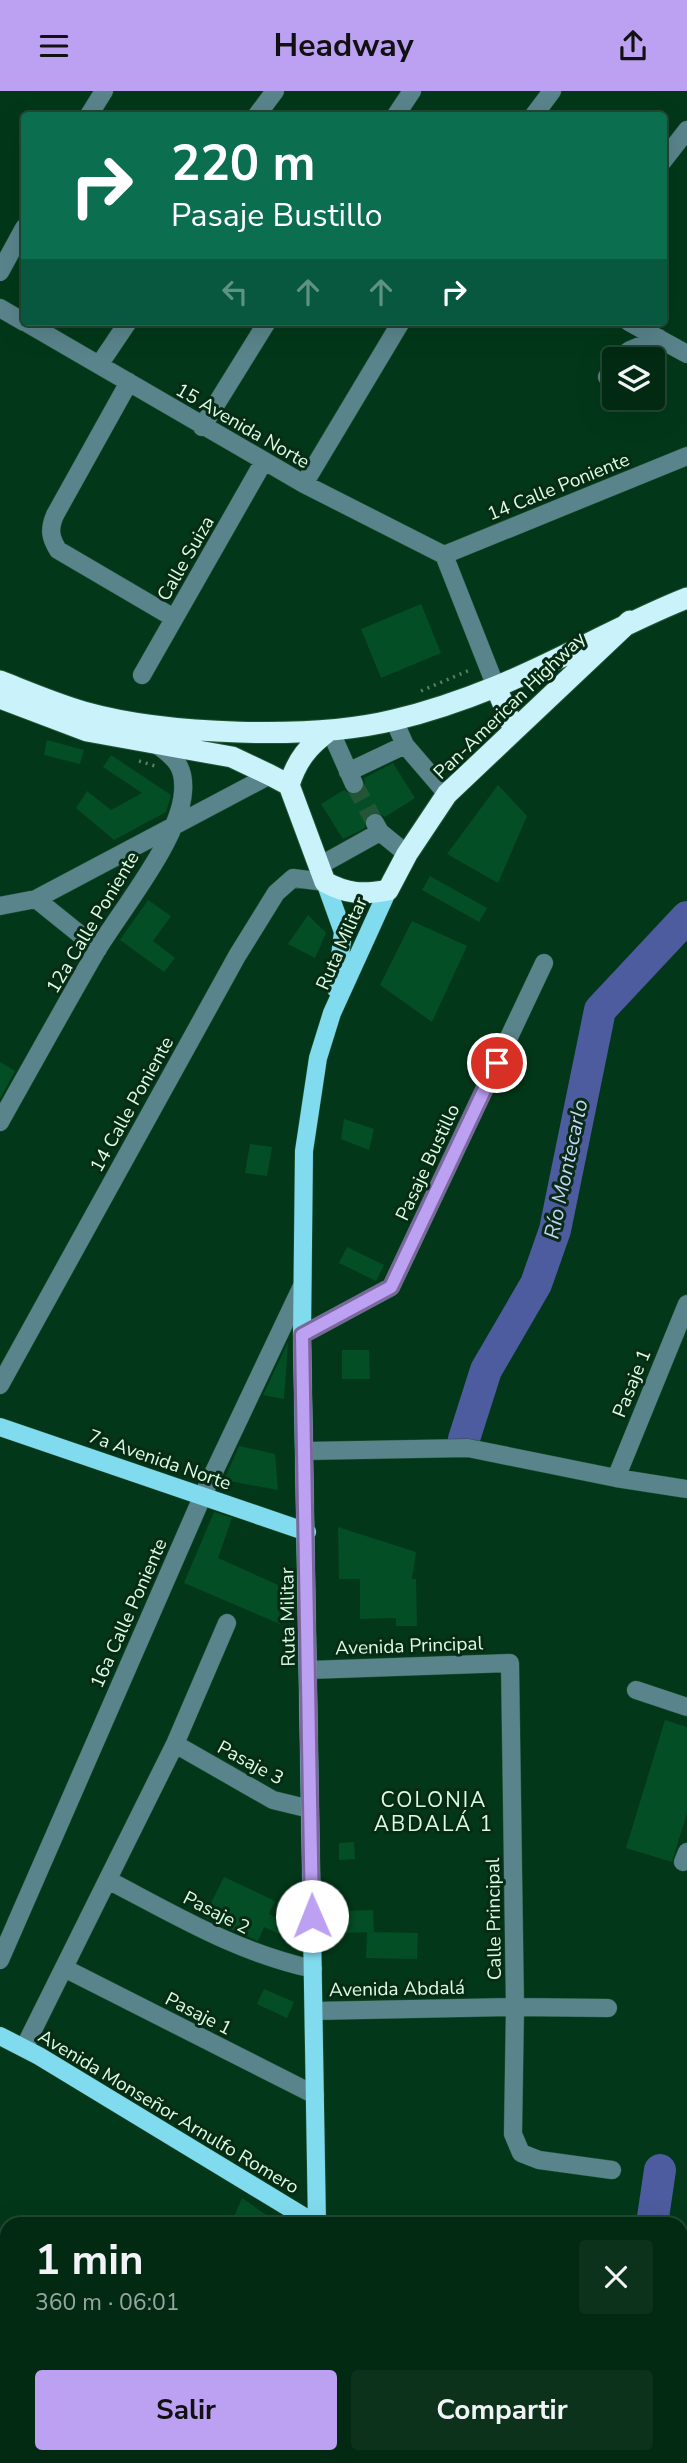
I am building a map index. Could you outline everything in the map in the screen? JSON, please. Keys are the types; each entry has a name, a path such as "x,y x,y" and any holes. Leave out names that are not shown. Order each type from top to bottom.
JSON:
{"highway":[{"name":"Pan-American Highway","path":"0,681 87,713 144,724 215,730 330,730 394,720 496,687 630,621 687,598"},
{"name":"Pan-American Highway","path":"388,890 407,854 447,794 630,621"},
{"path":"496,687 514,730"},
{"path":"0,698 88,731 232,757 289,785"},
{"path":"330,730 308,745 298,761 289,785 322,874 353,893 388,890"}],"main road":[{"name":"Ruta Militar","path":"322,874 343,932 332,1013"},
{"name":"Ruta Militar","path":"316,2217 306,1451 302,1335 307,1122 318,1058 332,1013 388,890"},
{"name":"7a Avenida Norte","path":"0,1427 307,1532"},
{"name":"Avenida Monseñor Arnulfo Romero","path":"0,2036 304,2217"}],"street":[{"path":"91,112 104,91"},
{"path":"259,112 275,91"},
{"path":"398,112 412,91"},
{"path":"536,112 552,91"},
{"path":"667,156 687,130"},
{"path":"1,268 21,233"},
{"name":"15 Avenida Norte","path":"0,308 21,320"},
{"name":"15 Avenida Norte","path":"32,326 304,484 444,555"},
{"path":"99,365 125,326"},
{"path":"202,427 265,326"},
{"path":"304,484 399,326"},
{"path":"636,326 687,354"},
{"path":"637,347 659,338"},
{"path":"129,382 55,515 50,526 52,540 58,550 174,618"},
{"name":"14 Calle Poniente","path":"444,555 687,456"},
{"name":"Calle Suiza","path":"142,675 264,461"},
{"path":"444,555 496,687"},
{"path":"394,720 405,745 447,794"},
{"path":"330,730 351,778 405,745"},
{"name":"12a Calle Poniente","path":"0,1122 98,949 177,823 183,794 183,772 174,757 157,745"},
{"path":"0,906 36,899 270,775"},
{"path":"322,874 377,828 407,854"},
{"name":"14 Calle Poniente","path":"0,1385 237,956 276,893 293,878 322,874"},
{"path":"36,899 98,949"},
{"name":"Pasaje Bustillo","path":"302,1335 391,1287 544,963"},
{"name":"16a Calle Poniente","path":"0,1960 203,1495 302,1286"},
{"name":"Pasaje 1","path":"616,1478 687,1304"},
{"path":"306,1451 468,1448 616,1478 687,1489"},
{"path":"24,2048 175,1744 227,1623"},
{"name":"Avenida Principal","path":"309,1669 510,1663"},
{"name":"Calle Principal","path":"510,1663 515,2007 513,2134 521,2153 539,2160 612,2170"},
{"path":"636,1690 687,1707"},
{"name":"Pasaje 3","path":"175,1744 273,1800 310,1809"},
{"name":"Pasaje 2","path":"108,1880 241,1949 268,1959 313,1969"},
{"name":"Pasaje 1","path":"64,1968 315,2095"},
{"name":"Avenida Abdalá","path":"314,2011 607,2008"}],"path":[{"path":"413,695 486,662"}],"building":[{"path":"421,604 441,653 381,678 361,629"},
{"path":"47,740 84,750 80,764 44,755"},
{"path":"111,755 171,795 166,812 114,840 76,808 87,791 111,810 142,793 103,767"},
{"path":"393,763 415,798 385,817 376,812 369,813 365,818 365,828 343,839 321,804 344,790 352,795 359,794 365,786 364,778"},
{"path":"498,785 527,816 498,883 447,854"},
{"path":"430,876 487,908 479,922 422,890"},
{"path":"148,900 171,916 153,941 175,958 164,972 120,940"},
{"path":"308,915 326,933 315,958 288,944"},
{"path":"412,921 467,946 432,1022 380,985"},
{"path":"0,1062 15,1071 0,1099"},
{"path":"344,1119 374,1129 369,1150 341,1139"},
{"path":"250,1144 272,1147 267,1176 245,1173"},
{"path":"347,1247 384,1265 376,1281 339,1263"},
{"path":"288,1342 284,1399 263,1395"},
{"path":"342,1350 369,1350 370,1379 342,1379"},
{"path":"239,1446 275,1454 278,1490 224,1480"},
{"path":"214,1512 232,1518 218,1558 278,1585 280,1624 184,1583"},
{"path":"338,1527 416,1552 412,1579 416,1579 417,1626 396,1626 396,1618 360,1619 360,1579 339,1579"},
{"path":"665,1720 687,1727 687,1813 672,1862 626,1848"},
{"path":"354,1842 355,1859 339,1860 339,1843"},
{"path":"224,1877 275,1901 269,1914 287,1923 281,1935 264,1927 258,1941 204,1917"},
{"path":"373,1910 374,1932 342,1933 342,1911"},
{"path":"367,1932 418,1933 417,1959 366,1958"},
{"path":"264,1989 294,2002 287,2018 257,2004"},
{"path":"242,2198 269,2217 234,2217"}],"waterway":[{"name":"Río Montecarlo","path":"464,1439 486,1370 536,1284 555,1230 600,1010 687,917"},
{"name":"Río Montecarlo","path":"653,2217 660,2170"}],"tunnel":[{"path":"354,784 375,823"}],"district":[{"name":"COLONIA ABDALÁ 1","path":"434,1812"}],"route":[{"path":"312,1916 302,1335 391,1287 497,1063"}]}
